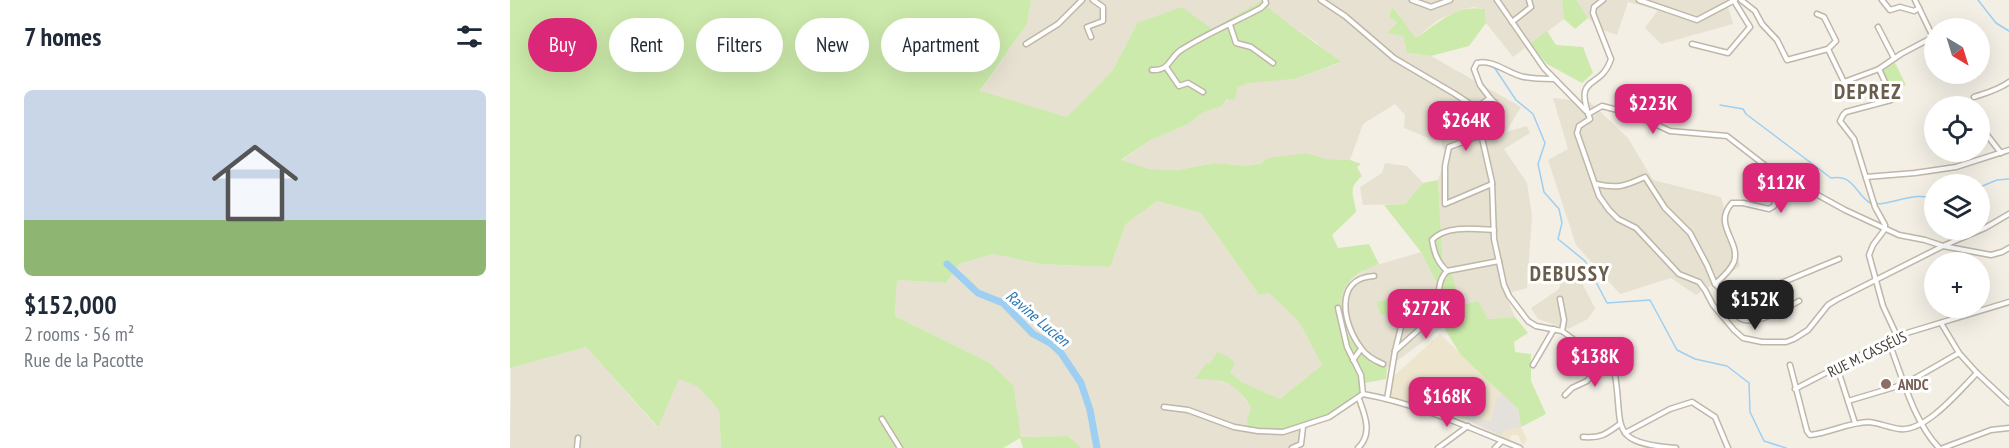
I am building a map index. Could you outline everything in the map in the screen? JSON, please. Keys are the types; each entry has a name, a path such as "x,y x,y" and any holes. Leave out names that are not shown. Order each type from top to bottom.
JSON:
{"street":[{"path":"1026,44 1058,24 1082,0"},
{"path":"1090,37 1087,27 1103,21 1103,7 1093,0"},
{"path":"1152,70 1161,71 1179,51 1262,9 1266,3 1265,0"},
{"path":"1321,0 1345,16 1394,58 1455,94 1480,113 1492,184 1494,230 1504,285 1509,296 1528,321 1536,326 1562,331 1614,369 1620,424 1625,433 1638,443 1649,447 1676,448"},
{"path":"1412,0 1431,7 1450,0"},
{"path":"1497,0 1527,45 1588,114"},
{"path":"1512,22 1531,7 1529,0"},
{"path":"1603,0 1594,7 1593,13 1611,59 1602,74 1584,91 1583,97 1590,117 1579,126 1577,133 1602,202 1613,215 1636,228 1679,274 1699,282 1709,300 1743,338 1762,342 1786,342 1794,339 1808,330 1828,305 2009,214"},
{"path":"1640,0 1697,20 1735,1 1750,27 1728,53 1692,44"},
{"path":"1741,0 1755,11 1762,24 1777,40 1787,60 1828,49 1836,41 1824,18 1817,14"},
{"path":"1882,0 1890,10 1900,7 1914,11 1919,8"},
{"path":"1914,0 1924,18"},
{"path":"1230,25 1236,43 1251,47 1273,63"},
{"path":"1878,27 1894,58"},
{"path":"1828,49 1844,82 1879,69 1924,42"},
{"path":"1498,106 1480,85 1474,69 1477,63 1493,64 1522,77 1555,79"},
{"path":"1166,67 1177,85 1188,83 1203,92"},
{"path":"1879,69 1891,95 1891,100 1846,112 1840,120 1854,139 1875,207 1885,225 1869,252 1883,306 1897,336"},
{"path":"1976,96 1990,90 1997,90 2009,82"},
{"path":"1476,108 1490,98"},
{"path":"1588,114 1602,105 1633,114 1671,131 1727,136 1767,166 1884,230 1943,246 1991,255 2009,248"},
{"path":"1482,135 1449,147 1444,166 1444,204 1492,184"},
{"path":"1990,139 2001,153"},
{"path":"1866,177 1956,167 2009,150"},
{"path":"1715,284 1730,269 1735,254 1724,218 1726,209 1732,203 1769,209 1774,206 1776,201 1767,175 1767,166"},
{"path":"1595,184 1612,188 1645,177 1665,208 1690,233 1715,284 1731,300 1734,312 1740,319 1750,321 1775,313 1799,301"},
{"path":"1447,271 1434,252 1432,240 1438,233 1464,229 1494,230"},
{"path":"1731,300 1764,290 1839,259"},
{"path":"1395,351 1442,310 1439,296 1440,280 1447,271 1499,261"},
{"path":"1374,276 1363,276 1345,296 1348,321 1361,349 1383,364"},
{"path":"1560,299 1564,320 1562,331"},
{"path":"1387,399 1395,351 1401,327 1407,315 1404,302"},
{"name":"RUE M. CASSÉUS","path":"1795,389 1897,336 2009,302"},
{"path":"1164,407 1188,410 1234,427 1258,431 1283,432 1329,417 1359,399 1363,394 1361,375 1347,347 1338,308"},
{"path":"1941,323 1959,353 2009,403"},
{"path":"1533,365 1554,329"},
{"path":"1888,340 1921,424 1930,439 1941,448 1991,430 2009,428"},
{"path":"1353,360 1361,349"},
{"path":"1848,401 1905,384 1959,353"},
{"path":"1566,395 1572,388 1587,381 1603,362"},
{"path":"1790,365 1810,435 1855,423 1870,422 1903,430 1921,424 1933,416 1977,373"},
{"path":"1837,367 1855,423"},
{"path":"1363,394 1387,399 1468,426 1520,448"},
{"path":"1358,448 1364,443 1367,429 1359,399"},
{"path":"1625,433 1670,409 1692,402 1716,417 1728,448"},
{"path":"882,419 900,448"},
{"path":"1583,437 1598,438 1620,424"},
{"path":"1438,448 1468,426"},
{"path":"1292,448 1301,444 1303,427"},
{"path":"577,448 578,438"},
{"path":"1494,448 1502,441"}],"shaded area":[{"path":"1031,0 1562,0 1564,19 1513,57 1486,23 1485,9 1473,7 1461,10 1438,20 1416,38 1392,7 1389,16 1397,23 1388,33 1403,36 1407,53 1431,56 1521,107 1506,132 1527,126 1530,133 1504,149 1527,183 1532,216 1527,288 1505,294 1515,317 1487,319 1461,306 1452,274 1443,267 1438,180 1448,153 1443,149 1441,139 1433,140 1404,128 1405,115 1395,104 1363,124 1350,160 1326,159 1307,153 1246,166 1215,163 1177,170 1149,169 1121,161 1149,141 1190,123 1202,113 1222,106 1237,88 1247,82 1295,79 1340,63 1316,42 1277,16 1261,1 1212,30 1137,23 1113,70 1067,117 980,92 994,72 1000,72 1000,63 1027,24"},
{"path":"1576,0 1726,0 1733,24 1661,44 1645,28 1658,10 1628,2 1617,35 1602,30 1588,18"},
{"path":"1553,98 1590,102 1628,138 1653,180 1721,197 1740,266 1696,295 1671,278 1620,294 1576,245 1548,160 1568,149"},
{"path":"1385,163 1407,166 1423,183 1405,204 1363,205 1360,187 1382,173"},
{"path":"1157,201 1201,213 1259,295 1269,293 1299,322 1322,365 1280,399 1242,382 1230,372 1196,379 1212,379 1235,386 1251,408 1247,418 1301,428 1300,448 1082,448 1068,436 1021,437 1014,386 990,363 895,316 897,280 946,283 959,264 993,254 1040,264 1110,267 1126,224"},
{"path":"1421,252 1435,280 1447,293 1450,322 1387,368 1369,359 1350,339 1341,303 1343,289 1367,268"},
{"path":"1566,265 1583,271 1583,285 1595,308 1588,319 1568,329 1538,319 1531,308 1559,289"},
{"path":"1440,334 1518,409 1521,427 1527,440 1524,444 1518,435 1511,435 1510,441 1465,419 1390,397 1393,377"},
{"path":"586,347 657,427 679,378 697,386 719,410 721,448 510,448 511,368"},
{"path":"1502,394 1518,409 1521,427 1507,429 1500,435 1465,419 1468,413 1491,422 1496,400"}],"green space":[{"path":"510,0 1031,0 1027,24 1000,62 1000,18 881,18 881,72 993,72 980,91 1067,117 1113,70 1137,23 1182,7 1212,29 1261,1 1341,62 1295,79 1247,83 1237,88 1235,100 1227,99 1222,106 1202,113 1190,123 1149,141 1121,160 1149,169 1177,170 1215,163 1246,166 1262,163 1268,158 1307,153 1326,159 1350,160 1361,164 1357,167 1362,176 1353,188 1356,212 1332,235 1338,248 1369,244 1379,264 1351,279 1343,291 1342,302 1350,338 1366,356 1387,368 1386,379 1360,384 1361,391 1312,424 1277,432 1249,429 1247,418 1251,408 1240,392 1222,381 1195,379 1206,363 1210,364 1217,352 1229,357 1235,364 1230,372 1242,382 1280,399 1322,365 1299,322 1269,293 1259,295 1201,213 1157,201 1126,224 1110,267 1040,264 993,254 959,264 946,283 897,280 895,316 990,363 1014,386 1021,437 1068,436 1082,448 1023,448 1020,438 1003,448 721,448 719,410 697,386 679,379 658,427 586,347 510,369"},
{"path":"1562,0 1576,0 1588,18 1575,29 1564,19"},
{"path":"1392,7 1416,38 1448,16 1465,9 1485,9 1486,23 1469,46 1431,56 1407,53 1403,36 1387,33 1397,23 1389,16"},
{"path":"1547,31 1556,45 1583,47 1593,73 1582,83 1547,64 1530,44"},
{"path":"1895,63 1906,85 1892,91 1882,70"},
{"path":"1438,180 1443,267 1452,274 1461,306 1478,301 1488,319 1515,317 1528,333 1514,342 1515,352 1531,354 1531,381 1546,414 1521,427 1518,409 1460,354 1443,326 1450,322 1447,293 1435,280 1421,252 1384,205 1405,204 1423,183"},
{"path":"1394,298 1397,311 1380,315 1377,302"}],"waterway":[{"path":"1978,0 1996,23 2009,31"},
{"path":"1494,67 1516,100 1533,114 1545,143 1538,164 1544,192 1559,209 1562,223 1558,239 1585,261 1607,303 1650,300 1677,350 1695,359 1727,366 1749,383 1750,412 1764,441 1786,448"},
{"path":"1720,105 1743,109 1746,114 1831,178 1846,179 1872,204"},
{"path":"1990,183 2009,179"},
{"path":"1877,204 1924,196"},
{"name":"Ravine Lucien","path":"947,264 978,293 1003,303 1033,334 1050,343 1061,353 1081,383 1090,410 1097,448"}],"place":[{"name":"ANDC","path":"1886,384"}],"district":[{"name":"DEPREZ","path":"1868,91"},
{"name":"DEBUSSY","path":"1570,273"}]}
